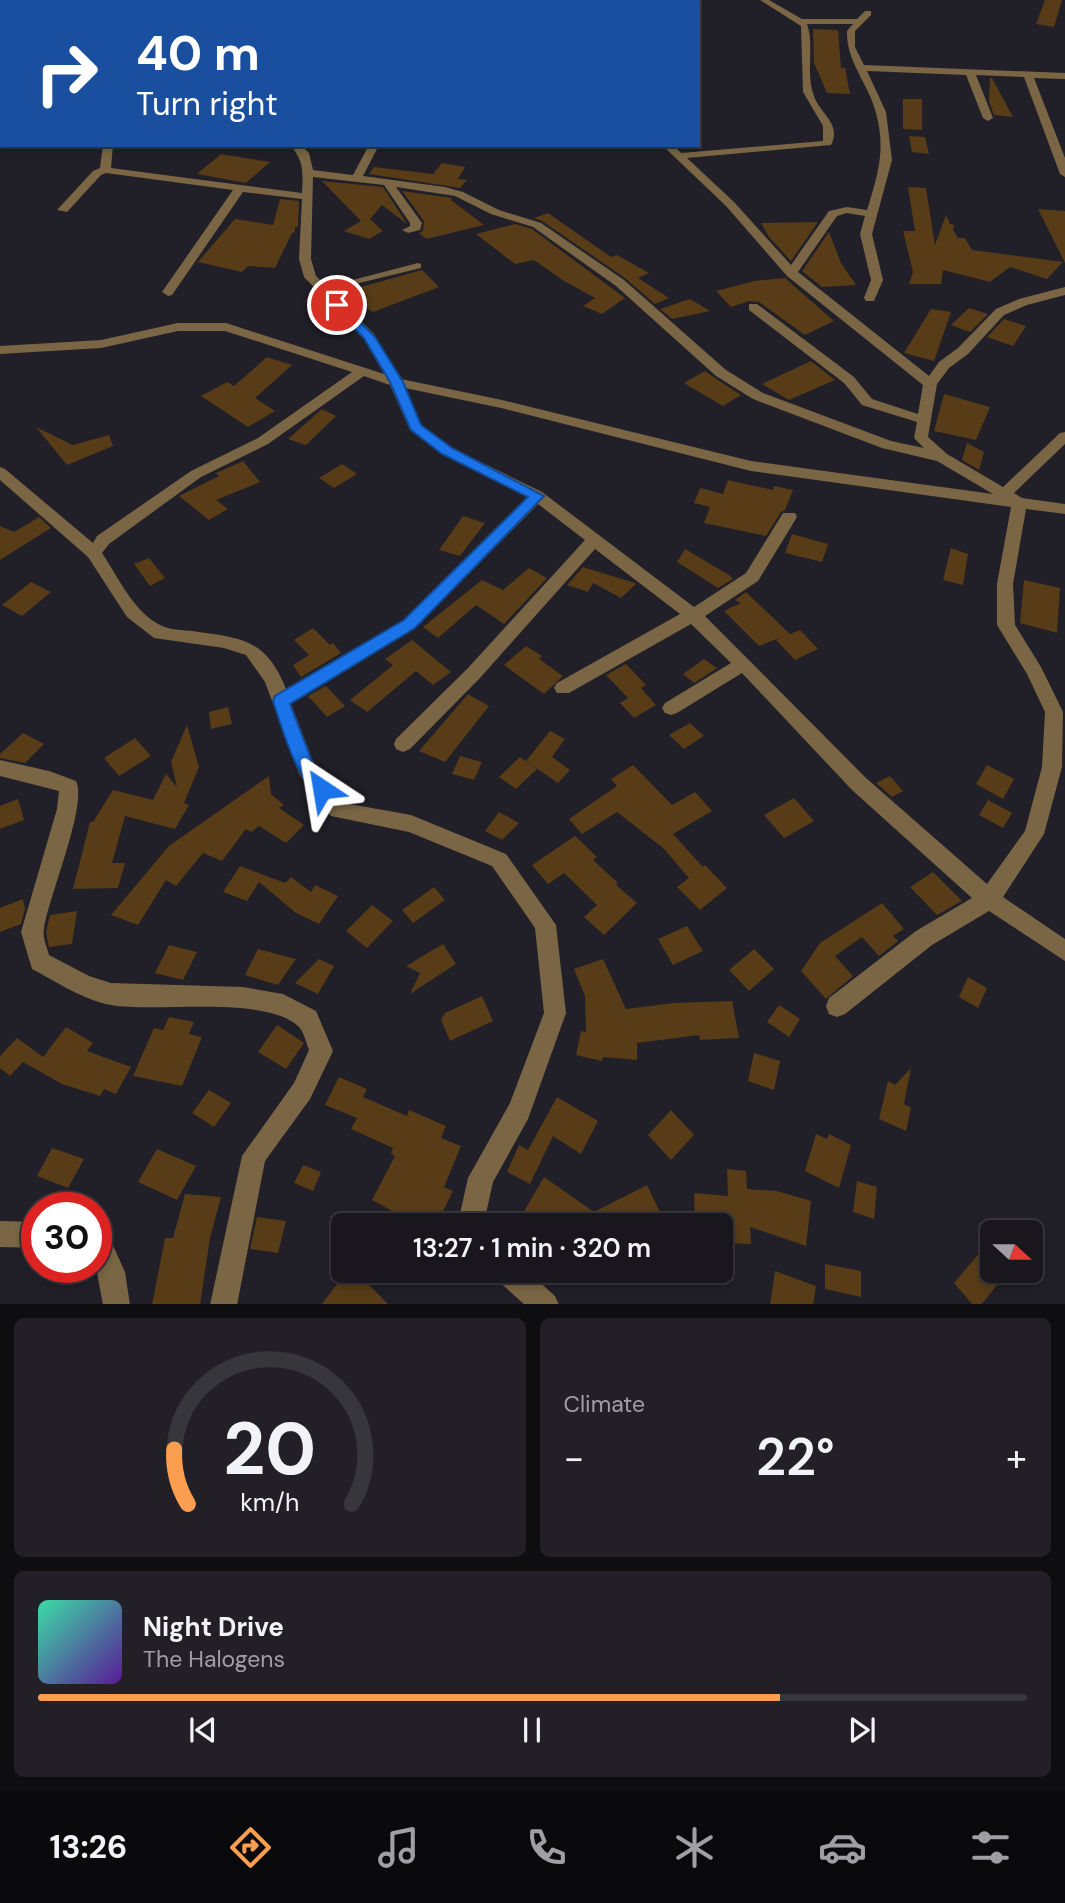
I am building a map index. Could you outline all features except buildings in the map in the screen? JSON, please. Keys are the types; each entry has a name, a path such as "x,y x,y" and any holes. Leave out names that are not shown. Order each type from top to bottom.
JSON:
{"street":[{"path":"764,0 779,12 802,21 860,22"},
{"path":"868,13 851,31 851,47 881,112 887,160 866,234 877,280 870,298"},
{"path":"679,156 827,143 830,129 810,98 806,82 805,26 802,21"},
{"path":"862,68 1065,76"},
{"path":"970,73 988,118"},
{"path":"1028,75 1065,174"},
{"path":"1050,128 1065,129"},
{"path":"105,170 108,147"},
{"path":"298,147 304,152 308,173 305,259 310,277 369,337 396,382 415,427 447,451 537,496 693,615 859,784 989,899 1065,951"},
{"path":"356,179 373,147"},
{"path":"669,147 730,204 791,273 930,384"},
{"path":"63,210 97,173 105,170 308,197"},
{"path":"308,173 459,194 495,212 537,225 620,283 721,373 758,396 887,445 942,457"},
{"path":"388,183 416,223 416,228 408,230"},
{"path":"168,292 240,188"},
{"path":"791,273 833,214 847,209 873,214"},
{"path":"1012,499 942,457 921,438 930,384 944,365 963,351 1000,312 1023,302 1065,291"},
{"path":"753,307 849,380 867,402 924,420"},
{"path":"0,350 101,344 178,327 226,327 396,382 502,404 751,466 1012,499 1065,509"},
{"path":"94,553 103,540 196,474 263,441 362,371"},
{"path":"837,1006 925,938 989,899 1034,834 1052,767 1054,712 1035,671 1006,625 1004,584 1012,499 1065,436"},
{"path":"0,472 94,553 133,612 160,633 224,642 253,650 273,680 306,768 338,810 411,824 499,860 545,925 555,1013 519,1110 481,1178 473,1213"},
{"path":"281,701 410,624 537,496"},
{"path":"563,688 721,600 752,577 789,517"},
{"path":"403,744 474,673 594,540"},
{"path":"671,708 743,664"},
{"path":"0,768 49,779 69,787 67,809 32,932 40,962 84,985 111,995 243,998 283,1005 309,1019 321,1051 302,1091 254,1156 222,1304"},
{"path":"0,1234 21,1235"},
{"path":"112,1272 117,1304"},
{"path":"521,1283 546,1304"}],"lane":[{"path":"322,289 418,266"}],"route":[{"path":"322,789 306,768 281,701 410,624 537,496 447,451 415,427 396,382 369,337 337,305"}]}
